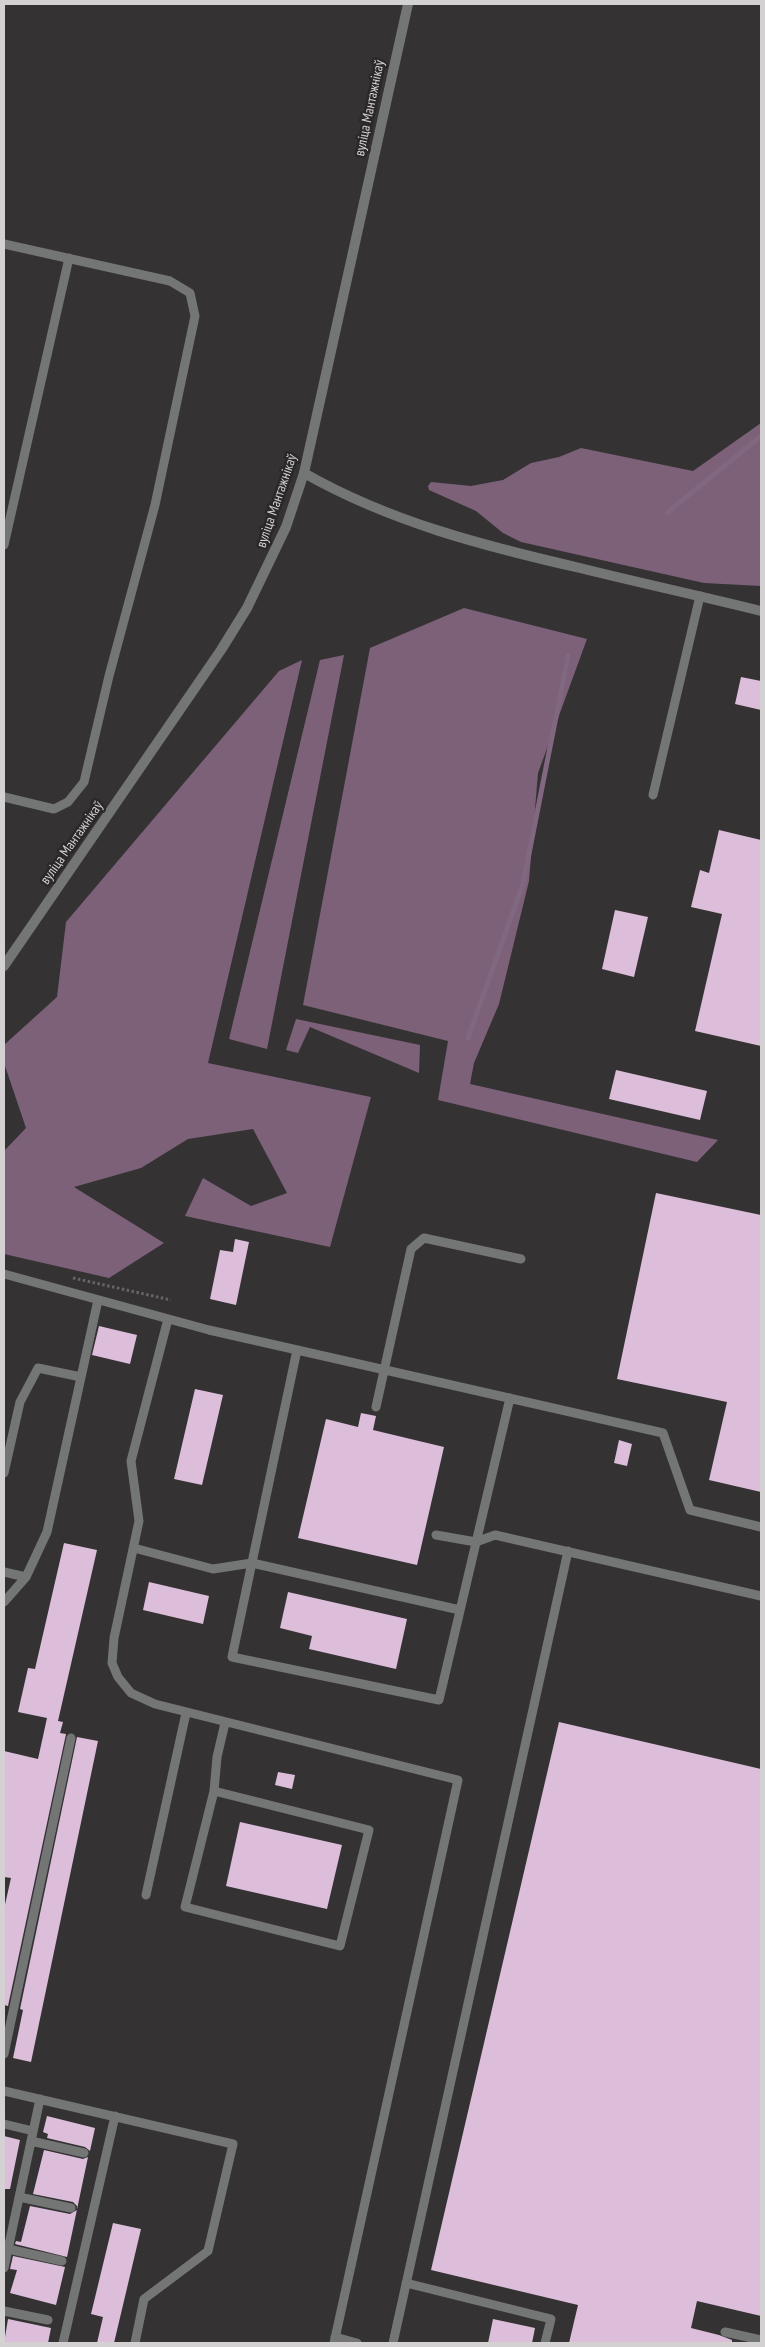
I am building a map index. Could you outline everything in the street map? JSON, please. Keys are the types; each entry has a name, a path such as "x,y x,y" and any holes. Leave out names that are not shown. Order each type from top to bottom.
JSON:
{"street":[{"name":"вуліца Мантажнікаў","path":"4,966 226,642 268,568 286,527 304,473 408,4"},
{"path":"304,473 364,504 426,528 513,553 761,611"}],"lane":[{"path":"4,244 170,281 190,293 195,316 155,505 109,676 84,782 68,802 54,809 4,797"},
{"path":"4,545 69,258"},
{"path":"653,795 700,596"},
{"path":"376,1407 411,1249 424,1238 522,1259"},
{"path":"4,1274 168,1319 296,1350 663,1433 690,1510 761,1527"},
{"path":"4,1602 26,1577 48,1532 98,1300"},
{"path":"168,1319 131,1461 139,1520 114,1638 112,1663 118,1678 130,1694 155,1704 458,1780 335,2340 357,2343"},
{"path":"296,1350 232,1657 439,1700 510,1398"},
{"path":"4,1473 20,1402 38,1368 80,1377"},
{"path":"436,1534 476,1542 495,1535 761,1596"},
{"path":"134,1548 212,1569 252,1563 460,1610"},
{"path":"393,2343 568,1552"},
{"path":"4,1572 26,1577"},
{"path":"146,1895 186,1713"},
{"path":"214,1791 369,1830 340,1946 185,1907 214,1791 217,1758 225,1723"},
{"path":"4,2054 71,1738"},
{"path":"4,2091 233,2144 208,2251 144,2299 135,2343"},
{"path":"4,2268 40,2099"},
{"path":"63,2343 115,2116"},
{"path":"4,2124 33,2131"},
{"path":"31,2141 84,2154"},
{"path":"19,2197 71,2208"},
{"path":"8,2250 62,2261"},
{"path":"406,2283 551,2319 545,2343"},
{"path":"4,2311 48,2320"},
{"path":"725,2332 761,2340"}],"path":[{"path":"69,1277 171,1300"}],"shaded area":[{"path":"761,423 761,586 704,583 521,542 503,533 476,511 429,490 428,486 431,482 471,486 503,480 531,463 559,457 581,448 693,471"},
{"path":"464,608 587,639 538,773 529,881 499,1004 474,1063 470,1084 718,1140 697,1162 438,1100 448,1041 303,1005 370,648"},
{"path":"344,655 267,1049 229,1039 320,660"},
{"path":"302,660 208,1063 371,1097 330,1247 185,1216 203,1178 251,1206 287,1193 253,1129 188,1139 141,1168 74,1187 164,1243 109,1278 4,1254 4,1151 26,1128 4,1063 4,1045 57,997 66,922 279,671"},
{"path":"296,1019 420,1045 419,1073 310,1027 298,1053 286,1050"}],"building":[{"path":"741,677 761,681 761,710 735,704"},
{"path":"719,830 761,840 761,1046 695,1031 722,914 691,907 700,870 709,873"},
{"path":"615,910 648,917 634,977 602,969"},
{"path":"616,1070 707,1091 700,1120 609,1099"},
{"path":"656,1193 761,1215 761,1492 709,1480 727,1402 617,1379"},
{"path":"235,1239 249,1242 236,1305 210,1299 220,1250 233,1252"},
{"path":"99,1326 137,1335 130,1364 92,1355"},
{"path":"195,1389 223,1395 202,1485 174,1479"},
{"path":"361,1413 376,1416 373,1430 444,1447 417,1565 298,1538 326,1419 358,1427"},
{"path":"619,1440 632,1444 627,1466 614,1463"},
{"path":"64,1543 97,1550 58,1721 63,1722 60,1733 66,1734 8,2006 4,2005 4,1909 11,1878 4,1877 4,1751 38,1759 47,1718 18,1712 28,1668 35,1669"},
{"path":"149,1582 209,1596 203,1624 143,1610"},
{"path":"288,1592 407,1619 396,1669 309,1649 312,1636 280,1628"},
{"path":"559,1722 761,1769 761,2316 697,2301 691,2328 719,2335 732,2340 732,2343 569,2343 578,2305 431,2270"},
{"path":"77,1737 98,1741 31,2062 13,2058 23,2010 20,2009"},
{"path":"278,1772 295,1775 292,1789 275,1785"},
{"path":"240,1822 342,1845 327,1909 226,1886"},
{"path":"47,2116 95,2128 90,2151 85,2147 47,2138 48,2134 43,2132"},
{"path":"4,2136 20,2140 10,2189 4,2189"},
{"path":"44,2150 83,2159 88,2157 77,2209 73,2202 33,2194"},
{"path":"30,2206 70,2214 77,2210 67,2257 15,2244 16,2241 21,2242"},
{"path":"113,2223 141,2229 114,2343 97,2343 103,2317 91,2314"},
{"path":"13,2256 65,2267 56,2305 10,2293 17,2270 10,2269"},
{"path":"8,2319 51,2328 48,2343 4,2343"},
{"path":"493,2319 535,2328 532,2343 488,2343"}],"waterway":[{"path":"667,513 761,436"},
{"path":"468,1038 523,884 568,656"}]}
